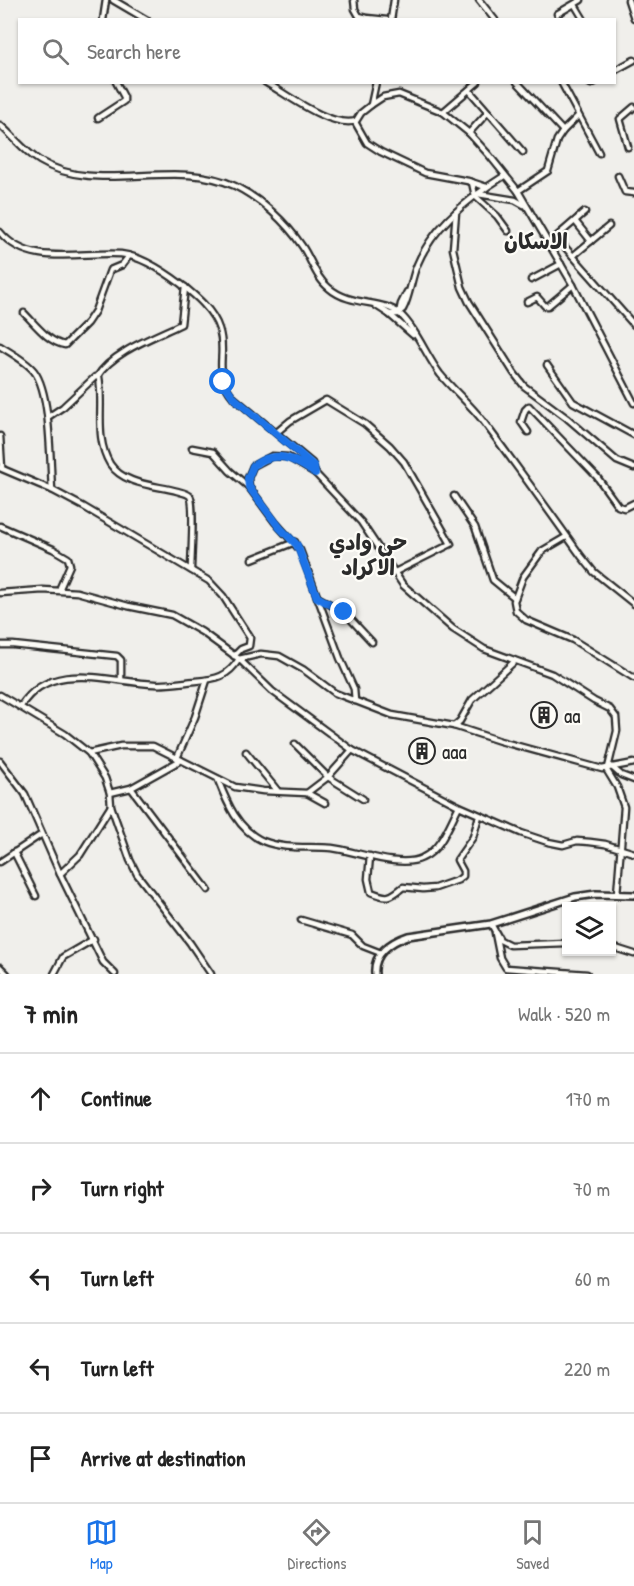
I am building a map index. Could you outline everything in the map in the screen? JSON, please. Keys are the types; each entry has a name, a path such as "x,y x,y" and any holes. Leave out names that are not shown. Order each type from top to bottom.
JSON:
{"street":[{"path":"104,18 106,0"},
{"path":"113,0 144,18"},
{"path":"354,0 359,16 367,18"},
{"path":"390,18 394,0"},
{"path":"479,0 493,18"},
{"path":"557,14 581,0"},
{"path":"628,0 634,18"},
{"path":"575,5 583,18"},
{"path":"616,70 634,60"},
{"path":"98,118 124,101 117,84"},
{"path":"269,84 330,118 346,123 355,122 371,105 399,93 443,112 469,133 489,154 518,192 573,285 634,403"},
{"path":"371,105 376,84"},
{"path":"443,112 476,84"},
{"path":"518,84 563,130"},
{"path":"562,84 599,153"},
{"path":"469,90 523,152"},
{"path":"628,147 620,119 634,107"},
{"path":"469,133 488,112"},
{"path":"518,192 548,171 553,149 563,130 578,116"},
{"path":"355,122 367,143 381,152 425,173 486,187"},
{"path":"0,125 41,162 71,173 105,176 183,175 219,181 236,187 262,204 285,225 302,246 328,288 345,298 386,306 399,313 439,372 484,422 566,537 594,572 634,604"},
{"path":"389,314 399,313 405,307 415,268 424,251 456,212 486,187 504,176"},
{"path":"618,176 625,192 634,193"},
{"path":"472,182 476,195 508,231"},
{"path":"476,195 515,200 526,206"},
{"path":"456,212 453,249 462,287 518,380 617,461 634,468"},
{"path":"548,244 585,212"},
{"path":"575,221 591,241"},
{"path":"573,256 609,226"},
{"path":"0,232 13,246 44,255 123,254 145,262 185,287 206,307 219,329 224,385 234,398 312,463 315,473"},
{"path":"556,237 634,325"},
{"path":"24,313 49,337 58,344 65,345 96,311 110,270 122,264 129,256"},
{"path":"531,280 561,264"},
{"path":"527,302 537,297 544,306 548,306 573,285"},
{"path":"48,417 90,380 97,377 105,366 124,353 181,324 185,287"},
{"path":"375,305 389,314 417,339"},
{"path":"399,313 401,324"},
{"path":"0,346 35,372 48,417 52,490"},
{"path":"547,365 573,402 634,435"},
{"path":"97,377 100,381 102,440 111,464 119,473 128,478 189,496 192,509 191,570"},
{"path":"277,432 290,421 326,400 365,424 404,462 451,544 393,573"},
{"path":"528,432 521,422 525,410 530,406 597,477 618,506 624,508 634,503"},
{"path":"0,436 1,468 84,507 208,581 223,596 250,638 249,646 240,649 234,656"},
{"path":"192,448 213,452 249,487 280,528 295,542 345,672 354,689 355,701"},
{"path":"249,487 248,478 253,466 272,456 288,457 315,473 361,522 393,573 416,598 462,636 484,649 552,674 610,709 616,717 617,726 614,751 608,768 622,797 624,824 617,894"},
{"path":"454,496 475,527 493,580 515,598"},
{"path":"0,526 68,558 70,565 59,590"},
{"path":"566,537 540,553 520,581 515,607 521,617 573,640 634,678"},
{"path":"252,559 295,542"},
{"path":"0,593 59,590 78,592 172,615 202,632 239,659 266,686 352,750 459,806 548,842 563,845 578,841 590,842 634,853"},
{"path":"317,597 344,612 372,642"},
{"path":"0,645 118,657 121,664 121,680"},
{"path":"21,706 35,689 55,679 75,677 155,684 207,680 232,670 239,659 261,654 279,656 304,670 335,693 392,715 454,726 500,741 608,768 634,780"},
{"path":"454,726 460,721 472,700 516,661"},
{"path":"110,793 131,788 168,769 179,759 207,680"},
{"path":"0,695 65,734 89,753 105,778 111,806 137,874 210,974"},
{"path":"295,744 328,777 363,799"},
{"path":"89,753 121,746 153,746 235,787 307,793 325,803"},
{"path":"307,793 328,777 352,750"},
{"path":"246,752 277,790"},
{"path":"0,761 25,794 60,874 94,939 103,962 115,974"},
{"path":"608,768 634,763"},
{"path":"218,780 228,805 241,824 264,841 288,847 334,849 396,860 416,861 424,858 441,839 459,806"},
{"path":"131,788 208,890"},
{"path":"60,874 80,855 111,806"},
{"path":"370,856 368,879 371,892 383,897 396,894 403,887 435,888 458,880 464,874 457,860 473,837 479,816"},
{"path":"0,862 42,834"},
{"path":"14,852 36,896"},
{"path":"374,974 375,964 381,953 395,940 408,936 491,924 575,897 634,895"},
{"path":"301,921 352,935 363,946 381,953"},
{"path":"491,924 500,958 506,968 586,974"},
{"path":"495,933 505,944 515,946 562,943"},
{"path":"54,974 63,957 94,939"},
{"path":"616,948 634,954"},
{"path":"0,967 7,974"}],"place":[{"name":"aa","path":"544,715"},
{"name":"aaa","path":"422,751"}],"district":[{"name":"الاسكان","path":"536,241"},
{"name":"حي وادي الاكراد","path":"368,554"}],"route":[{"path":"223,382 234,398 277,432 314,466 315,473 288,457 265,458 253,466 250,471 249,487 275,522 297,545 317,597 328,601 344,612"}]}
